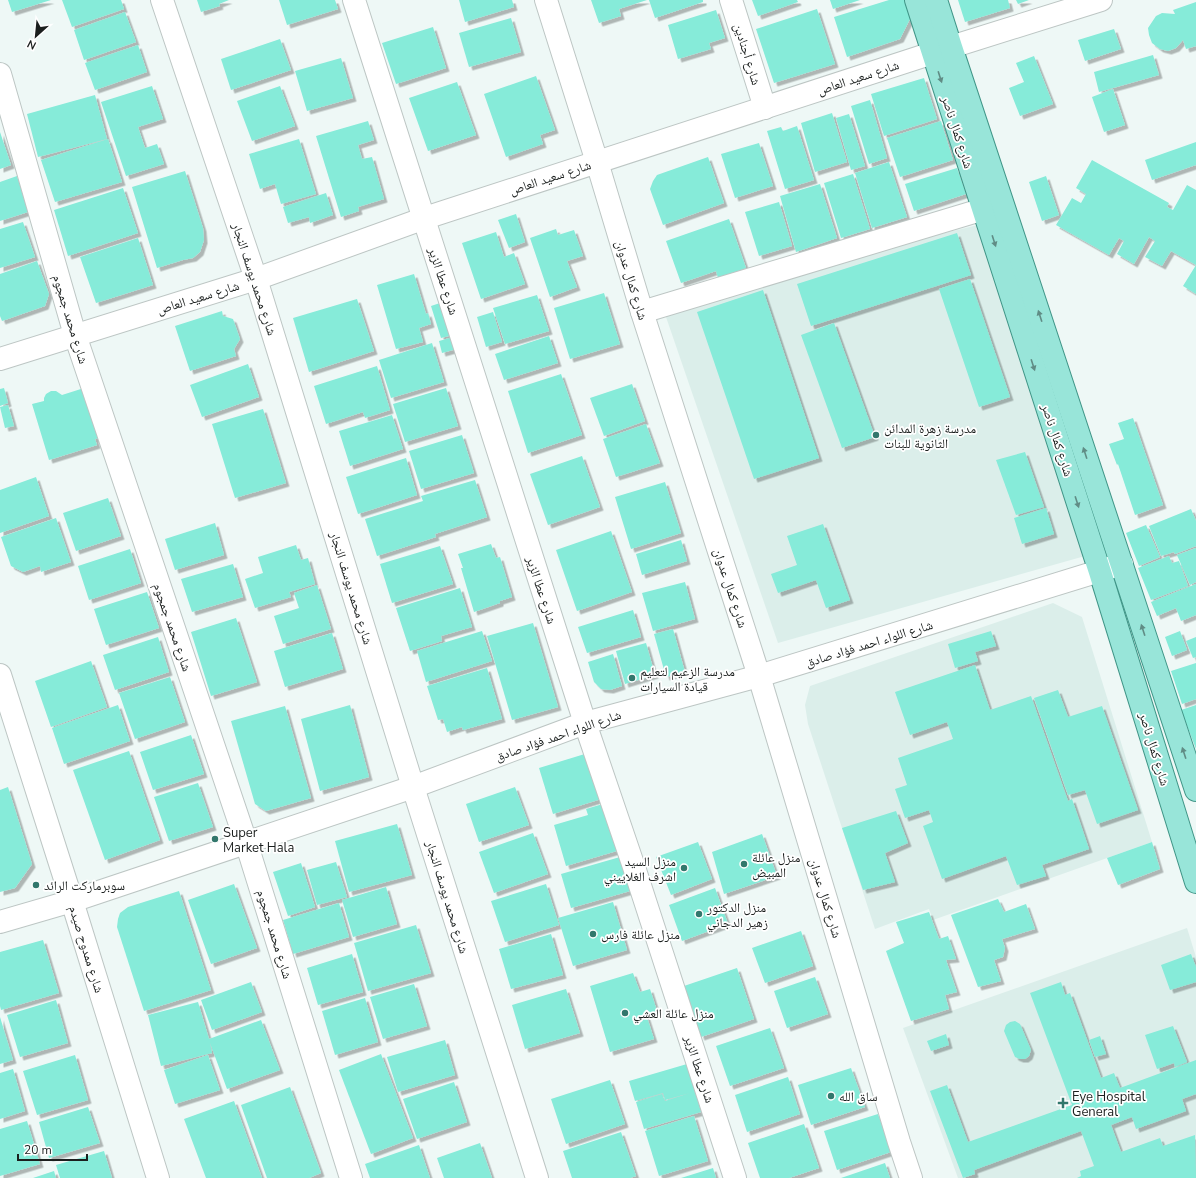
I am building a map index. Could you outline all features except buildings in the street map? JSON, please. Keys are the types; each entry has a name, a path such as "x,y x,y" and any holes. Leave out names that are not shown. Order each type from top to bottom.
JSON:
{"main road":[{"name":"شارع كمال ناصر","path":"916,0 942,50 1122,564 1196,790"},
{"name":"شارع كمال ناصر","path":"936,0 942,50 984,209 1100,572 1196,882"}],"street":[{"name":"شارع محمد يوسف النجار","path":"162,0 256,279 536,1178"},
{"name":"شارع عطا الزير","path":"354,0 425,218 585,724 633,864 735,1178"},
{"name":"شارع كمال عدوان","path":"546,0 642,312 759,676 911,1178"},
{"name":"شارع أجنادين","path":"731,0 765,108"},
{"name":"شارع سعيد العاص","path":"0,359 256,279 425,218 942,50 1101,0"},
{"name":"شارع محمد جمجوم","path":"0,74 75,335 246,842 351,1178"},
{"path":"642,312 984,209"},
{"name":"شارع اللواء احمد فؤاد صادق","path":"0,922 72,901 413,787 585,724 759,676 1122,564"},
{"name":"شارع ممدوح صيدم","path":"0,675 158,1178"}],"shaded area":[{"name":"مدرسة زهرة المدائن الثانوية للبنات","path":"978,225 1085,556 778,643 665,314 824,262"},
{"path":"1053,603 1082,617 1152,842 933,920 929,909 875,929 808,724 805,705 810,686"},
{"name":"Eye Hospital General","path":"1187,928 1196,957 1196,1178 958,1178 903,1028"}],"place":[{"name":"مدرسة زهرة المدائن الثانوية للبنات","path":"876,435"},
{"name":"مدرسة الزعيم لتعليم قيادة السيارات","path":"632,678"},
{"name":"Super Market Hala","path":"215,839"},
{"name":"منزل عائلة المبيض","path":"744,864"},
{"name":"منزل السيد اشرف الغلاييني","path":"684,868"},
{"name":"سوبرماركت الرائد","path":"36,885"},
{"name":"منزل الدكتور زهير الدجاني","path":"699,914"},
{"name":"منزل عائلة فارس","path":"593,934"},
{"name":"منزل عائلة العشي","path":"625,1013"},
{"name":"ساق الله","path":"831,1096"},
{"name":"Eye Hospital General","path":"1063,1103"}]}
